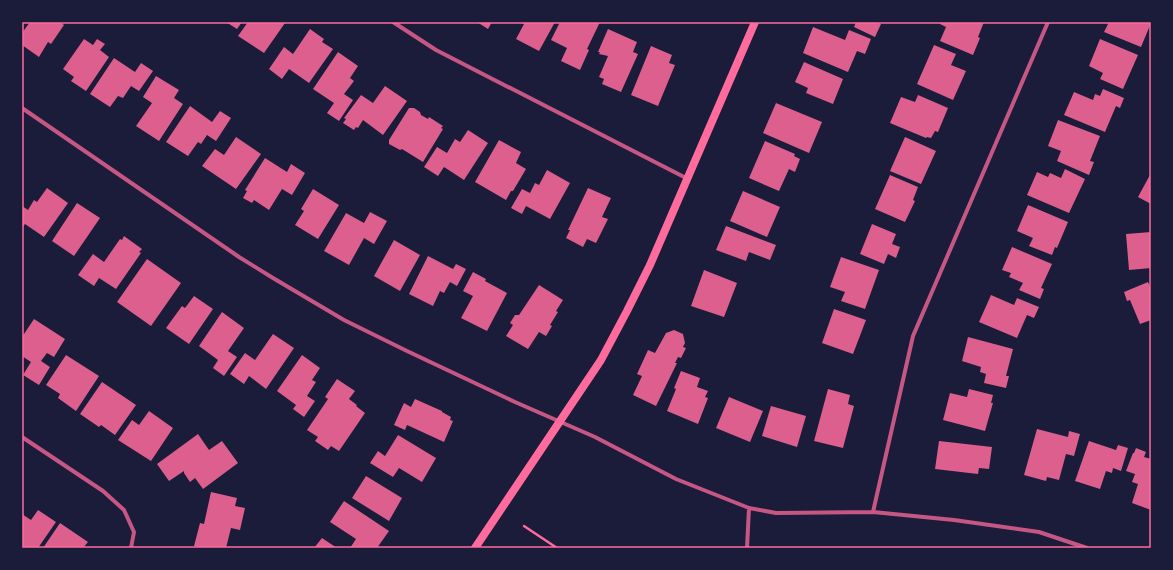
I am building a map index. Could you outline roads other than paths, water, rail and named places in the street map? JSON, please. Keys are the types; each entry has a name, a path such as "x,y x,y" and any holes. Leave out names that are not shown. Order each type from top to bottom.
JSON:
{"main road":[{"path":"475,548 601,360 650,265 755,22"}],"street":[{"path":"393,22 436,50 688,179"},
{"path":"873,512 913,336 1048,22"},
{"path":"22,108 232,253 351,323 515,402 595,437 676,480 749,508 776,513 873,512 954,520 1039,532 1087,548"},
{"path":"22,437 103,491 124,510 134,532 131,548"},
{"path":"746,548 749,508"}]}
